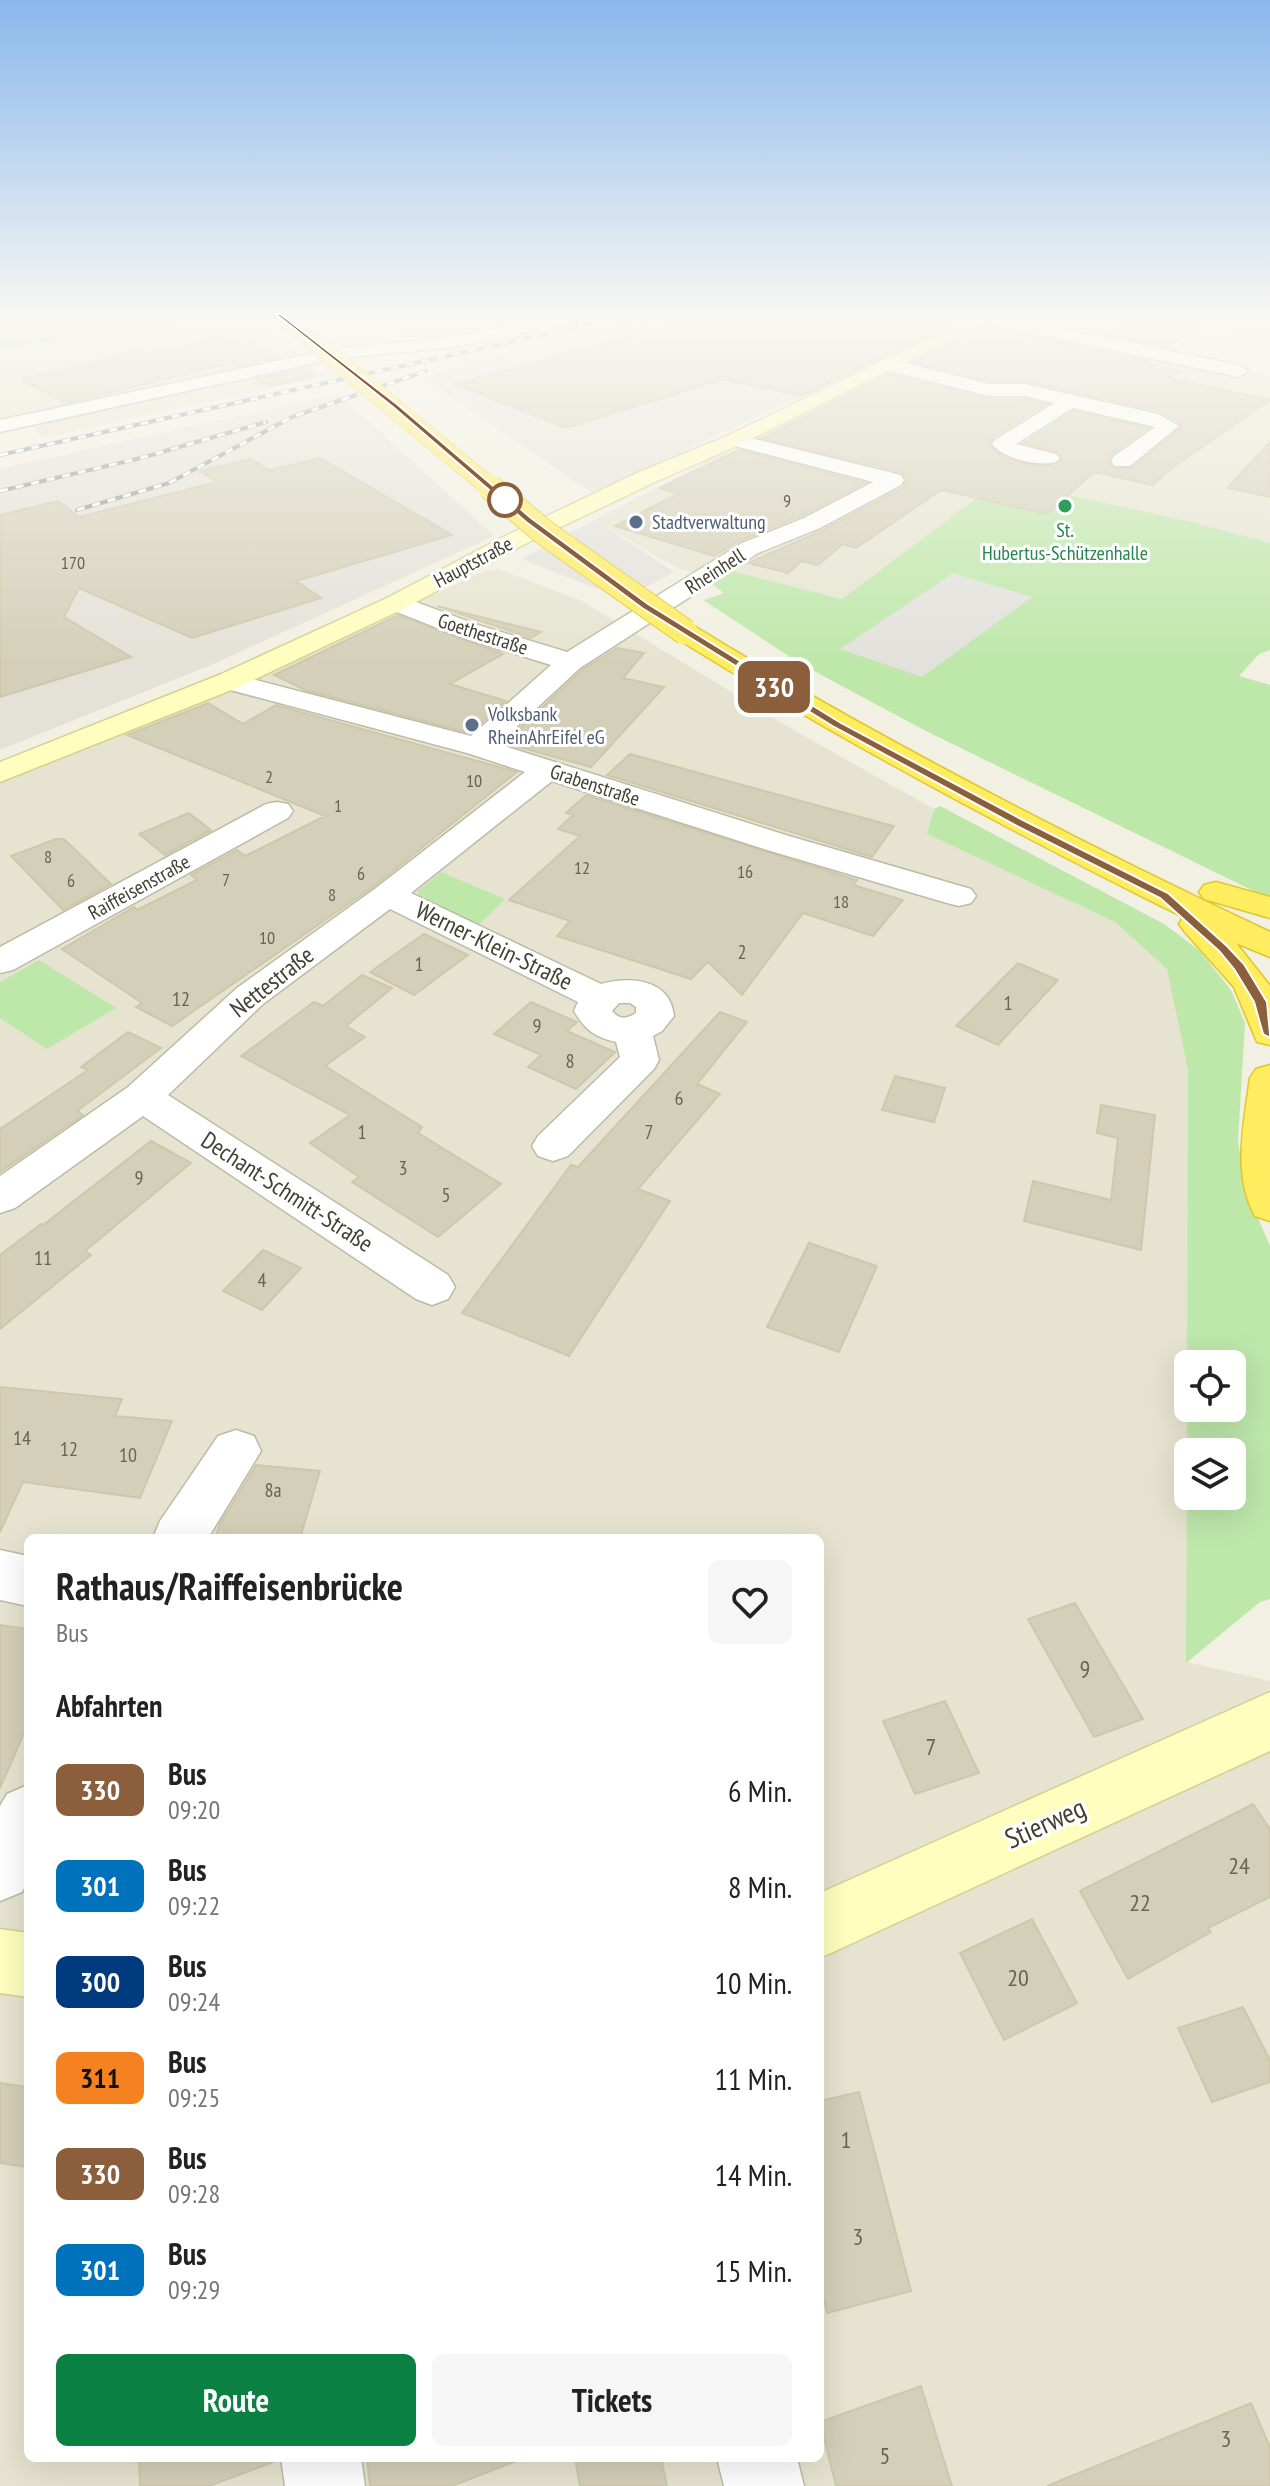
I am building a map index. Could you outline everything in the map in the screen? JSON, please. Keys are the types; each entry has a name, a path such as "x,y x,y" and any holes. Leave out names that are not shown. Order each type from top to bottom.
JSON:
{"highway":[{"path":"426,432 523,515 645,606 838,725 1029,814 1270,916"},
{"path":"529,491 633,570 749,645 1164,895 1270,946"},
{"path":"1216,892 1270,908"},
{"path":"1164,895 1223,948 1239,967 1260,1002 1270,1033"},
{"path":"1270,1078 1261,1153 1270,1205"}],"main road":[{"name":"Hauptstraße","path":"0,773 229,681 396,603 513,541 750,432"},
{"name":"Stierweg","path":"824,1924 1270,1721"},
{"path":"0,1961 24,1964"}],"street":[{"path":"1021,432 1002,444 1011,451 1049,458"},
{"path":"1122,461 1161,432"},
{"name":"Rheinhell","path":"477,747 570,662 750,548 812,523 893,480 734,440"},
{"name":"Goethestraße","path":"396,603 469,631 570,662"},
{"name":"Grabenstraße","path":"229,681 477,747 959,896"},
{"name":"Nettestraße","path":"0,1197 142,1097 250,996 388,895 547,770"},
{"name":"Raiffeisenstraße","path":"0,962 277,811"},
{"name":"Werner-Klein-Straße","path":"388,895 600,998 629,990 654,1002 655,1016 650,1022 632,1030 640,1060 553,1146"},
{"name":"Dechant-Schmitt-Straße","path":"142,1097 432,1287"},
{"path":"182,1534 236,1451"},
{"path":"0,1575 24,1580"},
{"path":"0,1870 24,1823"},
{"path":"322,2462 325,2486"},
{"path":"758,2462 764,2486"}],"shaded area":[{"path":"37,432 70,432 43,438"},
{"path":"167,432 380,432 494,536 211,665 0,750 0,469"},
{"path":"502,432 724,432 592,493"},
{"path":"764,432 1270,432 1270,543 1192,522 973,497 976,498 842,599 712,566 696,573 675,567 595,520"},
{"path":"595,520 674,572 618,602 603,591 521,559"},
{"path":"498,569 580,600 799,733 934,809 927,834 1115,922 1167,969 1188,1071 1187,1350 1174,1350 1174,1422 1187,1422 1187,1438 1174,1438 1174,1510 1187,1510 1186,1662 1270,1681 1270,2486 0,2486 0,779 255,677 485,571"},
{"path":"953,573 1032,597 922,677 840,649"}],"green space":[{"path":"995,479 1192,522 1270,543 1270,650 1259,654 1239,676 1270,685 1270,899 924,730 801,664 703,600 724,593 696,573 712,566 842,599 975,499 971,497"},
{"path":"940,806 1164,924 1199,950 1231,990 1245,1023 1238,1141 1246,1190 1270,1246 1270,1599 1260,1602 1186,1663 1187,1510 1246,1510 1246,1438 1187,1438 1187,1422 1246,1422 1246,1350 1187,1350 1188,1071 1167,969 1115,922 927,834 934,809"},
{"path":"441,872 505,899 478,926 419,901 418,891"},
{"path":"39,960 116,1008 47,1049 0,1018 0,982"}],"building":[{"path":"774,432 1001,432 989,444 1003,457 1030,465 1049,466 1062,460 1057,451 1024,443 1041,432 1142,432 1111,454 1108,463 1114,469 1132,468 1176,432 1224,432 1169,470 1153,485 1094,472 1047,514 941,490 856,548 843,544 818,565 802,561 788,573 748,563 821,531 904,487 907,478 902,472 762,438"},
{"path":"1270,442 1270,497 1228,488"},
{"path":"739,450 865,483 803,515 741,540 714,556 615,526 678,494 660,488"},
{"path":"320,458 452,535 296,581 321,598 192,638 79,588 64,617 131,657 0,697 0,515 58,501 79,517 217,482 200,471 251,459 269,470"},
{"path":"437,606 541,632 531,638"},
{"path":"398,615 503,654 450,684 506,701 470,733 305,690 274,675"},
{"path":"617,648 644,653 623,678 664,687 591,767 504,743 582,670"},
{"path":"208,703 243,724 276,705 517,772 374,886 172,1026 136,1007 142,1003 62,949 134,907 137,910 197,880 191,875 237,850 245,856 325,816 127,735"},
{"path":"630,754 894,826 872,857 607,775"},
{"path":"586,795 857,880 853,885 903,900 873,936 803,913 742,995 708,962 691,979 557,936 570,921 509,900 580,836 558,829 573,815 566,813"},
{"path":"189,813 211,830 165,855 139,834"},
{"path":"56,839 64,839 111,884 63,910 11,856"},
{"path":"424,934 468,955 414,995 370,972"},
{"path":"1018,963 1058,980 998,1045 956,1026"},
{"path":"362,975 392,988 346,1026 365,1037 325,1066 422,1127 418,1133 501,1184 438,1237 352,1182 359,1177 310,1143 350,1115 241,1056 314,1002 323,1006"},
{"path":"531,1002 577,1022 567,1031 615,1052 576,1089 528,1067 541,1055 494,1034"},
{"path":"720,1012 747,1022 697,1084 720,1094 638,1189 670,1201 569,1356 462,1313 571,1165 578,1167"},
{"path":"128,1032 161,1048 77,1111 83,1115 0,1172 0,1129 88,1070 81,1067"},
{"path":"895,1076 945,1088 934,1122 882,1110"},
{"path":"1101,1105 1155,1115 1141,1250 1024,1221 1033,1181 1111,1200 1118,1138 1097,1133"},
{"path":"151,1141 191,1163 85,1251 91,1255 0,1329 0,1255"},
{"path":"809,1243 877,1266 839,1352 767,1327"},
{"path":"263,1250 301,1268 262,1310 223,1291"},
{"path":"0,1387 122,1399 115,1416 172,1421 140,1498 23,1482 0,1532"},
{"path":"256,1465 320,1471 301,1534 216,1534"},
{"path":"1075,1603 1143,1719 1094,1737 1028,1619"},
{"path":"0,1625 24,1628 24,1733 0,1788"},
{"path":"945,1701 979,1773 915,1794 883,1721"},
{"path":"1253,1804 1270,1829 1270,1897 1208,1928 1211,1932 1128,1979 1080,1891"},
{"path":"1032,1919 1077,2003 1004,2040 960,1953"},
{"path":"1243,2007 1270,2060 1270,2082 1212,2102 1178,2028"},
{"path":"0,2083 24,2086 24,2166 0,2163"},
{"path":"859,2092 911,2291 827,2313 824,2299 824,2100"},
{"path":"921,2386 952,2486 836,2486 824,2438 824,2421"},
{"path":"1251,2403 1270,2447 1270,2486 1047,2486"},
{"path":"139,2462 273,2462 209,2486 140,2486"},
{"path":"367,2462 514,2462 452,2486 370,2486"},
{"path":"576,2462 662,2462 667,2486 580,2486"}],"railway":[{"path":"0,455 104,432"},
{"path":"0,491 141,458 231,432"},
{"path":"77,510 169,483 264,432"}],"bus line":[{"name":"330","path":"425,432 528,520 645,606 739,666 935,779 1164,895 1223,948 1239,967 1260,1002 1270,1034"}],"place":[{"name":"St. Hubertus-Schützenhalle","path":"1065,506"},
{"name":"Stadtverwaltung","path":"636,522"},
{"name":"Volksbank RheinAhrEifel eG","path":"472,725"}]}
